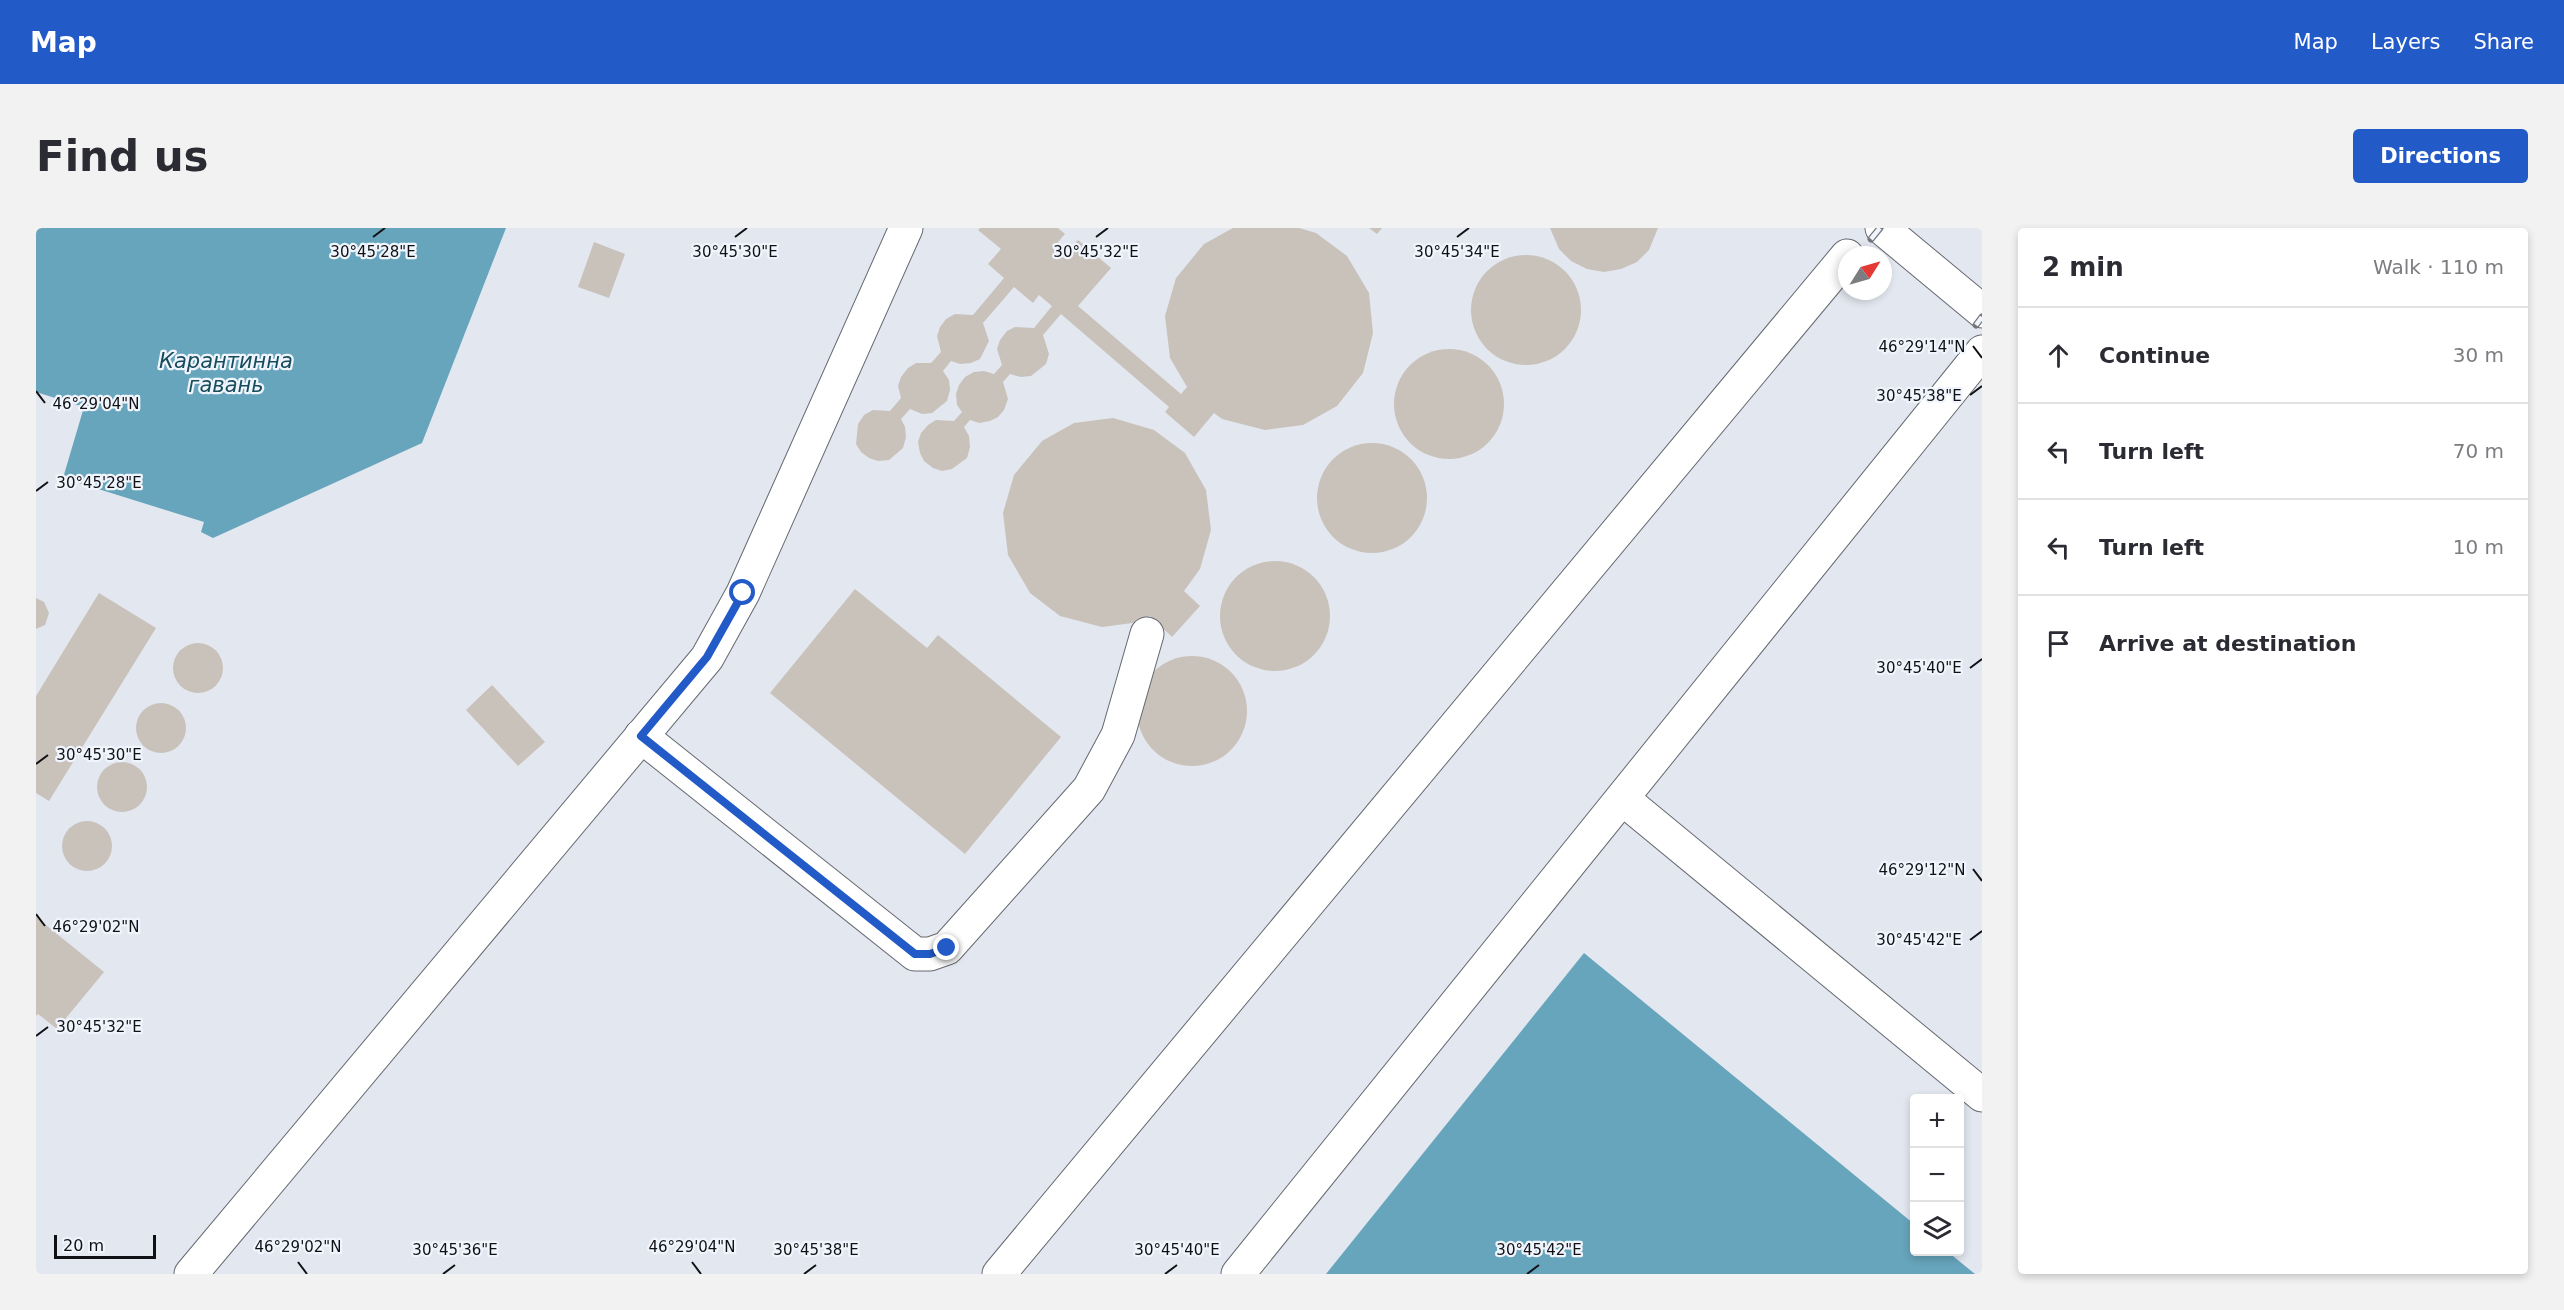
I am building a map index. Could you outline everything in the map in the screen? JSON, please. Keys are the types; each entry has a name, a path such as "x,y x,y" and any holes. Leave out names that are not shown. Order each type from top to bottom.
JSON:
{"lane":[{"path":"190,1274 707,657 743,593 906,228"},
{"path":"1855,246 1870,228"},
{"path":"1882,228 1982,311"},
{"path":"999,1274 1838,266"},
{"path":"1239,1274 1982,352"},
{"path":"641,736 915,954 930,954 947,948 1089,789 1118,735 1147,634"},
{"path":"1623,800 1982,1095"}],"water":[{"name":"Карантинна гавань","path":"36,228 506,228 422,443 213,538 201,532 204,522 63,478 84,407 36,392"},
{"path":"1584,953 1910,1221 1910,1256 1953,1256 1975,1274 1326,1274"}],"building":[{"path":"980,228 1058,228 1065,234 1058,242 1068,251 1078,240 1111,268 1078,306 1181,394 1187,387 1170,358 1165,316 1176,278 1204,244 1233,228 1299,228 1316,233 1347,256 1369,293 1373,333 1363,373 1337,406 1303,425 1265,430 1222,419 1214,413 1194,437 1165,412 1169,407 1061,314 1043,335 1049,354 1046,364 1031,376 1021,377 1010,374 1003,382 1008,399 1004,410 998,417 979,423 970,420 964,427 969,436 970,447 967,458 952,469 942,471 933,468 924,461 920,453 918,442 921,433 936,420 954,421 962,412 957,405 956,394 965,377 974,372 984,371 994,374 1002,365 997,349 1007,331 1015,327 1034,328 1052,306 1039,295 1033,303 1014,287 983,323 989,341 980,359 960,364 951,361 943,371 949,380 950,390 947,401 932,413 922,414 910,409 901,419 906,437 903,448 889,460 878,461 869,458 856,444 858,424 864,415 873,410 890,411 901,398 898,386 908,368 916,363 931,363 941,352 937,336 946,319 955,314 973,315 1004,278 988,264 1001,249 978,230"},
{"path":"1369,228 1382,228 1377,234"},
{"path":"1550,228 1658,228 1649,250 1637,262 1621,269 1604,272 1587,269 1571,261 1559,249"},
{"path":"594,242 625,254 609,298 578,287"},
{"path":"1526,255 1547,259 1565,271 1577,289 1581,310 1577,331 1565,349 1547,361 1526,365 1505,361 1487,349 1475,331 1471,310 1475,289 1487,271 1505,259"},
{"path":"1449,349 1470,353 1488,365 1500,383 1504,404 1500,425 1488,443 1470,455 1449,459 1428,455 1410,443 1398,425 1394,404 1398,383 1410,365 1428,353"},
{"path":"1113,418 1154,430 1185,453 1206,490 1211,530 1200,569 1184,591 1200,606 1172,637 1150,616 1140,622 1102,627 1060,616 1030,593 1008,555 1003,513 1014,475 1042,441 1074,423"},
{"path":"1372,443 1393,447 1411,459 1423,477 1427,498 1423,519 1411,537 1393,549 1372,553 1351,549 1333,537 1321,519 1317,498 1321,477 1333,459 1351,447"},
{"path":"1275,561 1296,565 1314,577 1326,595 1330,616 1326,637 1314,655 1296,667 1275,671 1254,667 1236,655 1224,637 1220,616 1224,595 1236,577 1254,565"},
{"path":"855,589 927,648 938,635 1061,737 965,854 770,693"},
{"path":"99,593 156,628 49,801 36,793 36,696"},
{"path":"36,598 44,602 49,613 45,625 36,629"},
{"path":"193,643 203,643 216,650 223,663 223,673 216,686 203,693 193,693 184,689 177,682 173,673 173,663 177,654 184,647"},
{"path":"1192,656 1213,660 1231,672 1243,690 1247,711 1243,732 1231,750 1213,762 1192,766 1171,762 1153,750 1141,732 1137,711 1141,690 1153,672 1171,660"},
{"path":"492,685 545,742 518,766 466,710"},
{"path":"156,703 166,703 179,710 186,723 186,733 179,746 166,753 156,753 147,749 140,742 136,733 136,723 140,714 147,707"},
{"path":"117,762 127,762 140,769 147,782 147,792 140,805 127,812 117,812 108,808 101,801 97,792 97,782 101,773 108,766"},
{"path":"82,821 92,821 105,828 112,841 112,851 105,864 92,871 82,871 73,867 66,860 62,851 62,841 66,832 73,825"},
{"path":"36,917 104,972 57,1029 38,1014 36,1016"}],"railway":[{"path":"1871,239 1880,228"},
{"path":"1976,325 1982,317"}],"route":[{"path":"743,593 707,657 641,736 915,954 930,954 947,948"}]}
